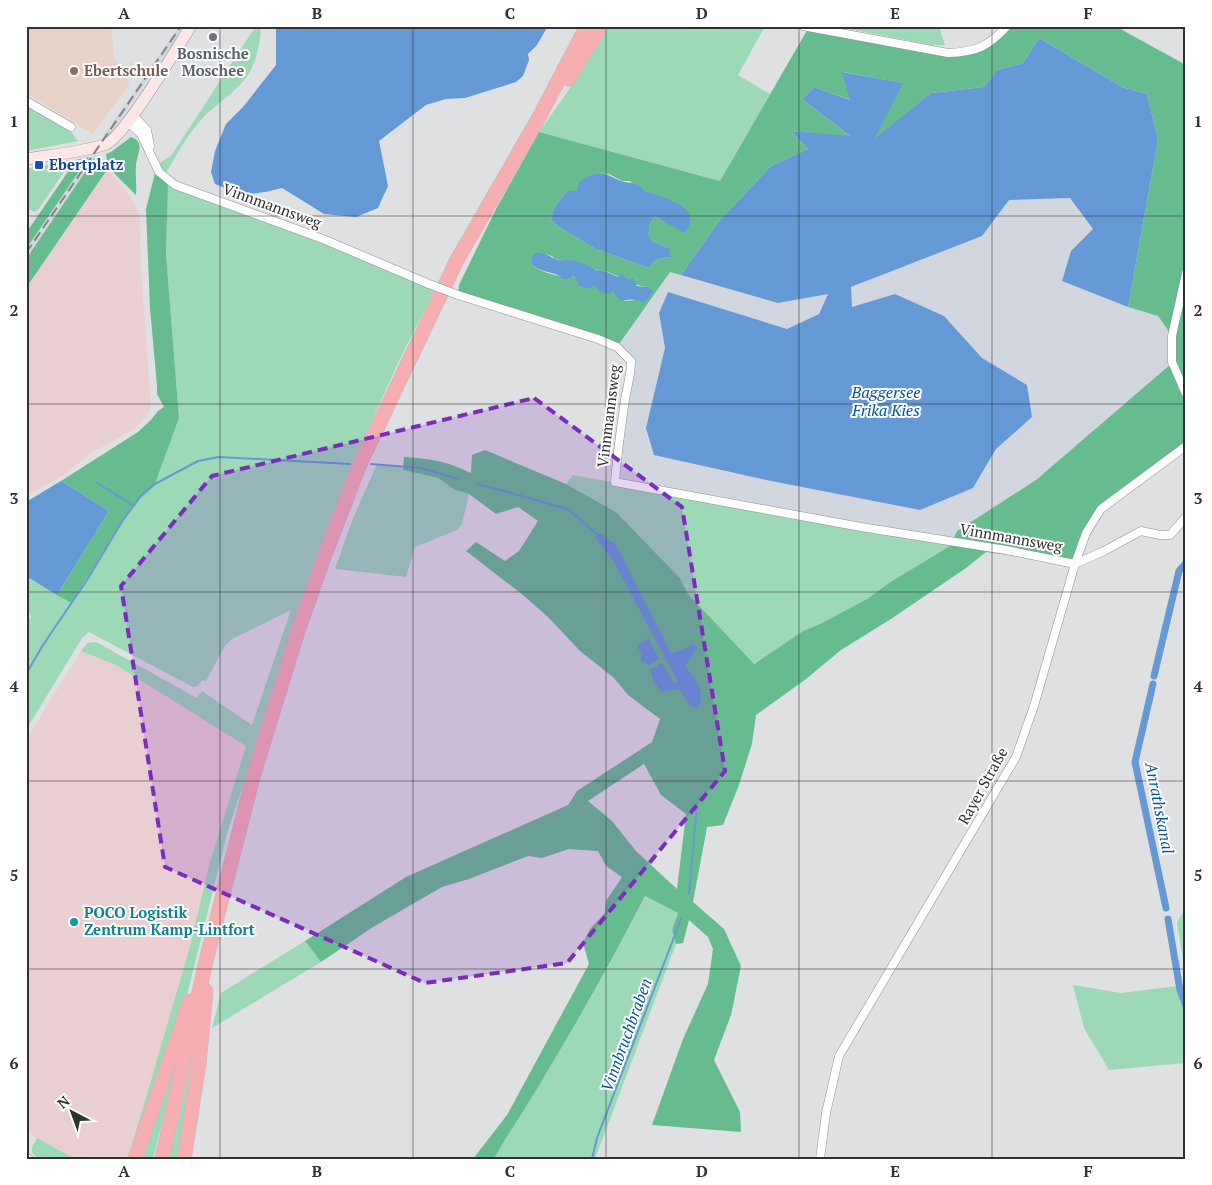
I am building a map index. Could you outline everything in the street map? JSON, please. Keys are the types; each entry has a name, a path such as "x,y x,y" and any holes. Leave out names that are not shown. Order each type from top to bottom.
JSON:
{"highway":[{"path":"162,1159 206,961 256,768 297,634 352,482 457,260 538,119 587,26"},
{"path":"538,119 557,96 601,26"},
{"path":"135,1159 186,1011 206,961"},
{"path":"184,1159 205,1012 206,961"}],"street":[{"path":"26,159 100,145 115,138 131,118 192,26"},
{"path":"803,26 948,53 968,53 980,48 999,34 1006,26"},
{"path":"26,100 71,127"},
{"name":"Vinnmannsweg","path":"131,118 147,130 150,150 159,172 174,185 323,239 458,295 598,338 617,347 631,361 631,374 625,397 615,482 861,527 1006,550 1075,564"},
{"path":"1186,273 1172,336 1172,362 1186,394"},
{"name":"Rayer Straße","path":"820,1159 826,1113 839,1056 1016,757 1034,706 1075,564 1086,533 1101,508 1186,446"},
{"path":"1075,564 1141,531 1170,535 1186,517"}],"highlighted area":[{"path":"534,398 682,507 725,771 567,963 425,983 165,867 121,586 212,476"}],"shaded area":[{"name":"Ebertschule","path":"29,26 111,26 114,58 130,83 93,134 26,93 26,30"},
{"path":"179,26 184,26 26,258 26,249"},
{"path":"107,170 128,193 140,214 141,270 151,406 148,415 133,430 91,453 65,474 26,496 26,288"},
{"path":"1070,198 1093,229 1071,251 1062,281 1128,307 1158,316 1172,336 1172,362 1036,480 957,531 950,546 950,541 615,482 631,361 617,347 670,271 778,303 828,294 819,314 787,329 668,293 659,313 683,462 920,510 973,488 996,449 1032,417 1027,386 982,358 944,316 895,294 852,307 849,288 982,236 1009,200"},
{"path":"81,651 116,665 246,746 209,865 191,943 128,1159 75,1159 26,1132 26,740"}],"green space":[{"path":"256,26 260,26 261,32 254,63 249,73 242,83 194,128 165,174 158,164 171,156"},
{"path":"609,26 765,26 738,75 770,94 720,181 539,132 566,94"},
{"path":"834,26 939,26 945,45 932,45"},
{"path":"1007,26 1115,26 1186,65 1186,446 1101,509 1075,564 986,552 966,568 891,619 841,650 806,679 756,715 752,744 739,785 723,825 707,827 693,902 724,929 741,966 731,1015 714,1060 740,1112 741,1132 652,1125 683,1039 708,984 713,949 708,937 689,920 683,943 676,944 672,930 678,913 645,896 587,1004 494,1159 473,1159 507,1115 589,964 583,943 590,929 605,913 606,901 622,877 606,866 598,851 569,849 542,858 528,856 469,879 442,887 373,927 321,962 305,941 406,877 568,805 577,791 652,742 660,719 628,695 614,678 580,651 548,617 523,595 466,551 476,542 505,561 519,551 538,521 518,507 496,514 469,494 455,490 438,478 403,470 404,457 438,461 471,473 472,455 485,450 566,484 616,512 680,578 688,594 754,664 803,631 867,599 892,581 950,546 957,531 1036,480 1172,363 1172,336 1158,316 1128,307 1158,140 1147,94 1122,87 1039,38 1023,63 997,70 984,87 931,93 874,139 902,83 843,72 851,100 814,87 802,99 851,137 791,131 808,149 771,166 720,220 681,275 670,272 617,347 458,295 459,285 496,209 539,132 720,181 809,27 968,53","holes":["597,173 609,174 622,181 630,181 643,191 675,202 666,222 655,216 650,223 647,235 653,242 669,248 669,257 658,260 649,268 596,249 562,229 551,220 555,207 565,194 568,191 577,191 588,176","541,253 552,256 555,259 583,265 599,271 602,270 647,287 650,295 644,301 625,301 613,291 572,276 568,279 543,272 534,267 531,263 532,259","644,764 661,795 686,814 677,889 636,851 612,821 588,801"]},
{"path":"26,104 72,133 78,141 26,151"},
{"path":"131,137 136,139 140,149 136,165 136,195 113,171 106,154"},
{"path":"96,156 107,170 26,288 26,259"},
{"path":"89,157 26,249 26,233 76,160"},
{"path":"72,160 38,210 35,212 26,208 26,169"},
{"path":"155,173 168,185 166,254 179,418 155,484 133,505 71,603 57,595 109,511 61,481 138,432 164,407 157,394 150,308 146,209"},
{"path":"168,185 330,246 434,291 397,365 353,470 255,748 227,834 188,991 132,1159 128,1159 191,943 209,865 246,746 116,665 81,651 87,643 96,642 197,698 202,691 252,725 291,610 232,639 225,646 206,681 202,680 198,686 193,687 89,632 82,638 26,730 26,626 31,616 26,609 26,576 71,603 133,505 155,484 179,418 166,254"},
{"path":"377,464 402,466 403,470 438,478 455,490 469,494 462,524 457,530 415,547 406,577 335,569 352,521"},
{"path":"573,475 861,527 950,541 950,546 892,581 867,599 803,631 753,664 688,594 680,578 616,512 566,484"},
{"path":"645,896 678,913 672,930 676,944 595,1159 494,1159 587,1004"},
{"path":"1186,908 1186,978 1177,922"},
{"path":"305,941 321,962 212,1028 221,993"},
{"path":"1073,985 1121,993 1186,985 1186,1063 1109,1070 1084,1028"},
{"path":"183,1040 153,1159 141,1159"},
{"path":"195,1048 179,1159 169,1159"},
{"path":"37,1138 75,1159 49,1159 36,1156 32,1149"}],"water":[{"path":"276,26 548,26 537,45 528,54 529,60 523,76 516,82 465,98 446,99 426,105 379,141 388,186 378,208 356,217 324,214 282,188 248,194 215,184 211,172 215,151 226,124 243,107 276,65"},
{"name":"Baggersee Frika Kies","path":"1039,38 1122,87 1147,94 1158,140 1128,307 1062,281 1071,251 1093,229 1070,198 1009,200 982,236 851,287 852,307 895,294 944,316 982,358 1027,385 1032,417 996,449 973,488 920,510 766,480 654,455 646,428 665,348 659,313 668,292 787,329 819,314 828,294 778,303 681,275 720,220 771,166 808,149 791,131 850,136 802,99 814,87 850,100 842,72 903,83 875,138 931,93 984,87 997,70 1023,63"},
{"path":"597,173 636,184 644,191 671,200 686,210 690,216 690,224 684,233 655,216 650,223 648,235 653,242 669,248 670,257 658,260 649,268 596,249 562,229 551,220 555,207 565,194 568,191 577,191 579,182"},
{"path":"536,253 558,260 579,262 598,271 602,270 618,277 622,275 629,280 633,278 637,286 647,287 653,291 644,303 632,299 621,300 613,291 610,294 598,291 595,285 589,289 578,285 573,276 563,279 556,274 538,269 531,263 532,256"},
{"path":"61,481 109,511 57,595 26,576 26,502"},
{"path":"600,533 616,545 671,653 693,644 698,647 685,666 699,686 701,696 698,708 690,706 679,689 661,692 653,680 650,670 662,663 674,683 678,682 614,562 595,538"},
{"path":"648,638 659,659 649,665 641,661 641,653 637,646"}],"waterway":[{"path":"26,674 43,645 87,580 123,520 141,496 155,484 198,461 219,457 350,464"},
{"path":"371,464 420,468 459,479"},
{"path":"97,483 133,505"},
{"path":"478,484 568,509 598,535"},
{"name":"Anrathskanal","path":"1154,676 1179,571 1186,563"},
{"name":"Anrathskanal","path":"1153,684 1135,762 1166,908"},
{"name":"Vinnbruchbraben","path":"689,894 697,804"},
{"name":"Vinnbruchbraben","path":"592,1159 597,1138 681,919"},
{"name":"Anrathskanal","path":"1168,919 1180,990 1186,1006"}],"railway":[{"path":"26,253 181,26"}],"place":[{"name":"Bosnische Moschee","path":"213,37"},
{"name":"Ebertschule","path":"74,71"},
{"name":"Ebertplatz","path":"39,165"},
{"name":"POCO Logistik Zentrum Kamp-Lintfort","path":"74,922"}]}
